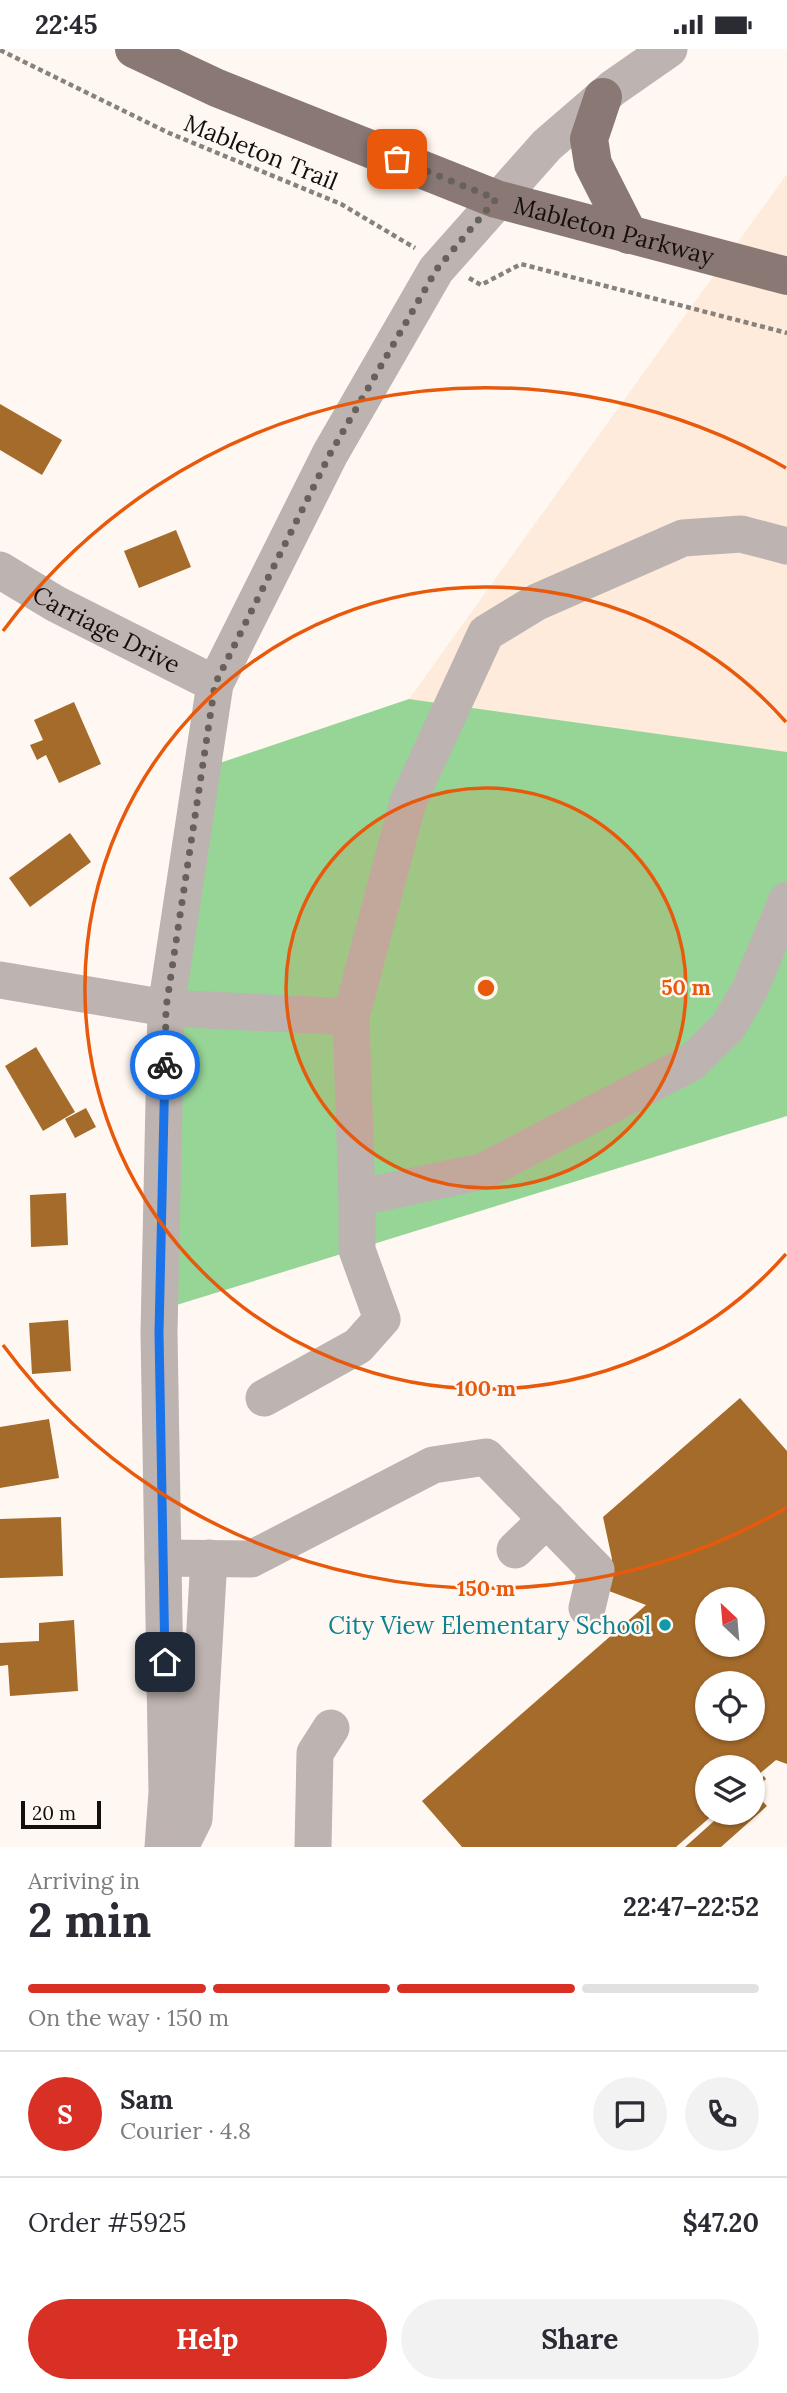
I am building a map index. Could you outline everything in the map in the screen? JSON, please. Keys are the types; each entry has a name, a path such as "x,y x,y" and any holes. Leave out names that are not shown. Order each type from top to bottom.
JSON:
{"main road":[{"name":"Mableton Parkway","path":"134,49 218,88 496,199 787,276"},
{"path":"603,97 589,139 593,164 629,235"}],"street":[{"path":"163,1847 167,1792 159,1333 166,1008 215,684 330,454 442,263 496,199 547,145 603,97 668,49"},
{"path":"264,1398 358,1346 382,1319 357,1250 351,1017 408,802 486,633 537,602 683,538 741,534 787,546"},
{"name":"Carriage Drive","path":"0,570 56,604 215,684"},
{"path":"357,1198 484,1171 691,1063 728,1027 787,900"},
{"path":"0,980 166,1008 351,1017"},
{"path":"163,1558 251,1559 433,1465 486,1457 596,1570 587,1608"},
{"path":"514,1550 547,1520"},
{"path":"180,1847 194,1819 209,1559"},
{"path":"313,1847 315,1753 331,1728"}],"path":[{"name":"Mableton Trail","path":"0,50 169,133 341,204 481,285 521,264 787,333"}],"shaded area":[{"path":"787,174 787,752 409,699 575,468"}],"green space":[{"path":"409,699 787,752 787,1116 170,1307 193,772"}],"building":[{"path":"0,404 62,440 42,475 0,450"},
{"path":"176,530 191,567 139,588 124,551"},
{"path":"74,702 101,764 59,783 46,755 37,760 30,745 43,740 34,720"},
{"path":"70,833 91,862 30,907 9,878"},
{"path":"36,1047 75,1112 43,1131 5,1066"},
{"path":"86,1108 96,1127 75,1138 65,1119"},
{"path":"66,1193 68,1245 31,1247 30,1195"},
{"path":"68,1320 71,1371 32,1374 29,1323"},
{"name":"City View Elementary School","path":"740,1398 787,1451 787,1764 776,1760 765,1769 765,1755 695,1755 695,1825 701,1825 676,1847 462,1847 422,1801 646,1605 601,1588 612,1559 603,1517"},
{"path":"49,1419 59,1478 0,1488 0,1427"},
{"path":"61,1517 63,1576 0,1578 0,1519"},
{"path":"74,1620 78,1691 10,1696 8,1665 0,1666 0,1643 39,1641 39,1623"},
{"path":"710,1825 746,1825 721,1847 685,1847"}],"way so far":[{"path":"165,1065 166,1008 215,684 250,609 330,454 436,270 496,199 397,159"}],"place":[{"name":"City View Elementary School","path":"665,1625"}],"route":[{"path":"165,1065 159,1333 165,1662"}]}
